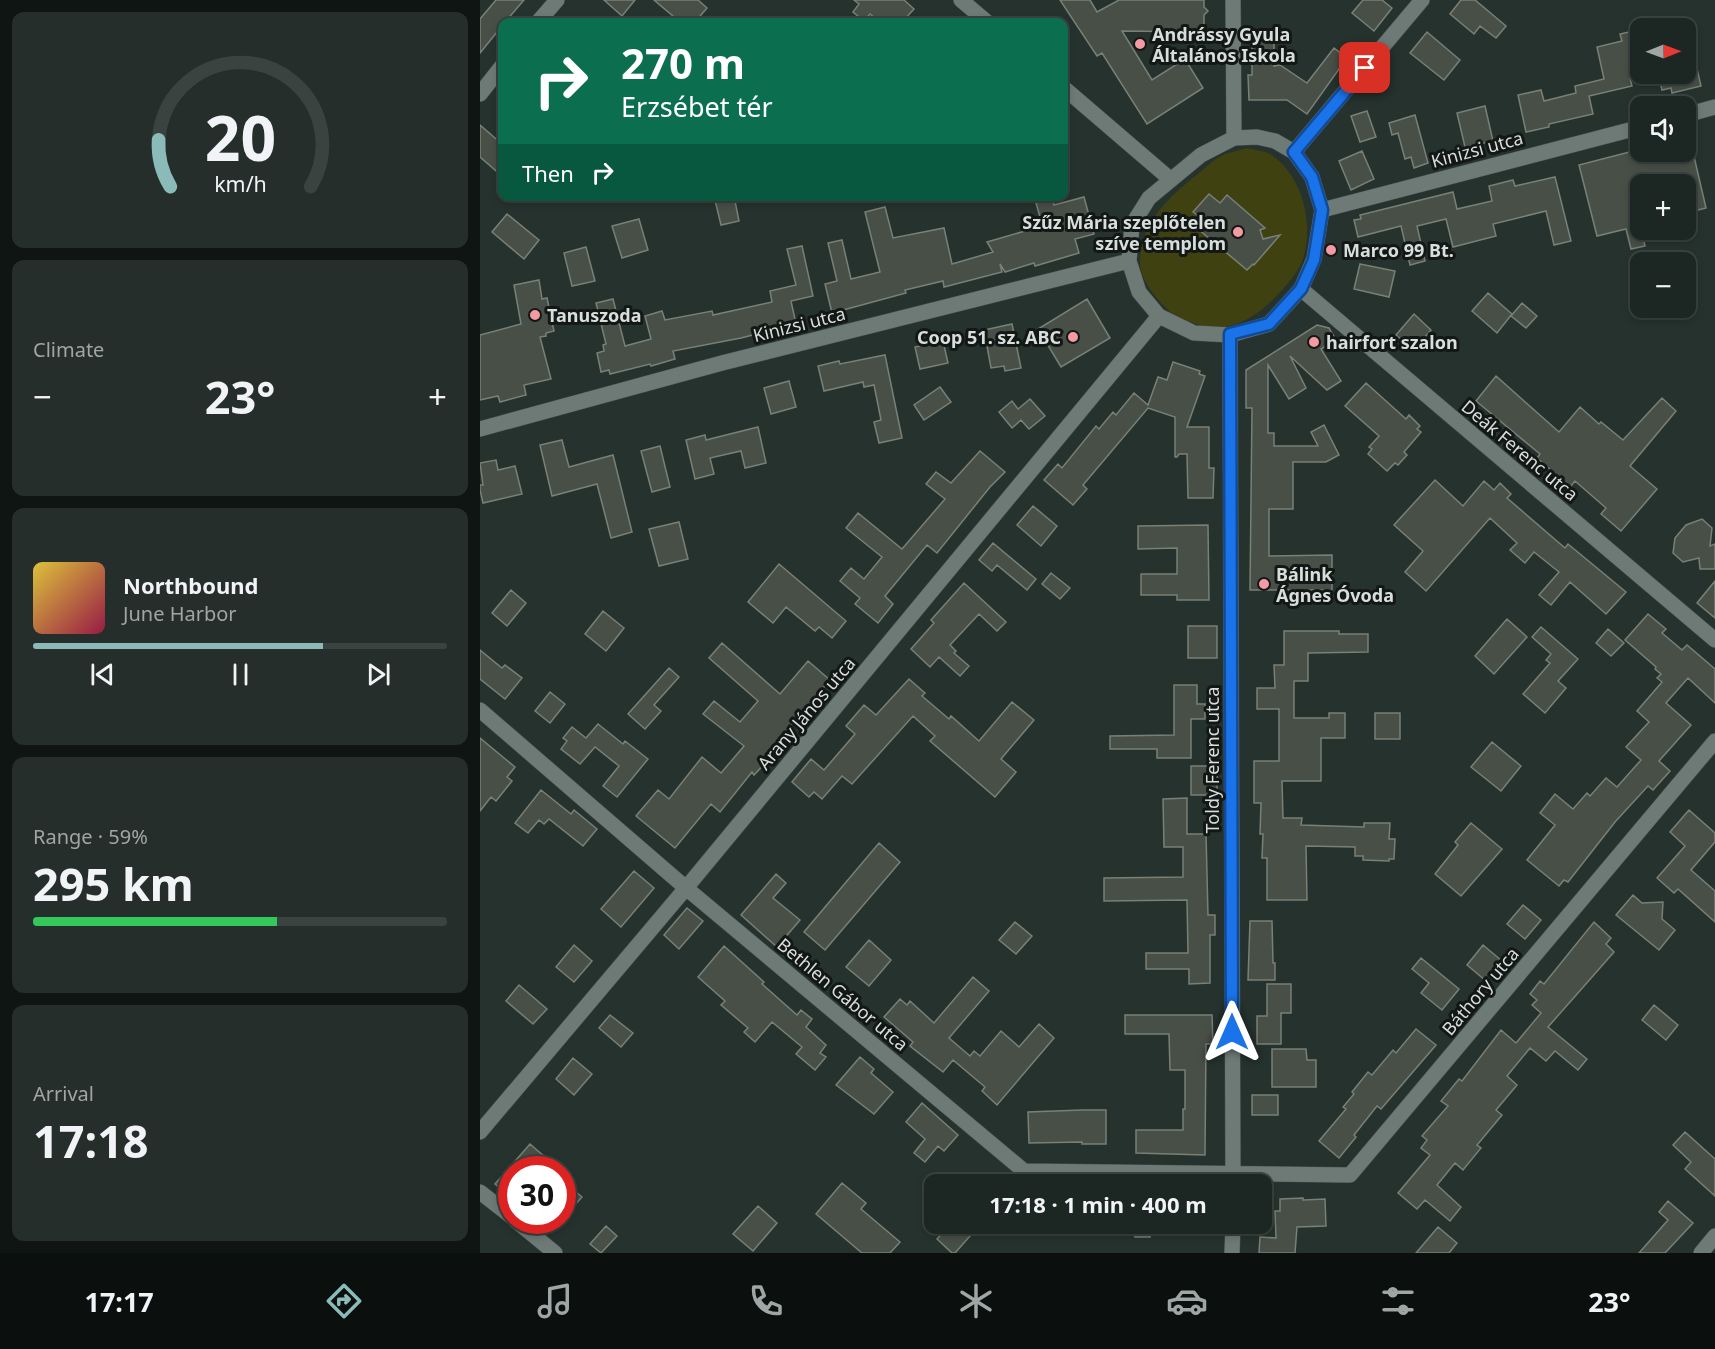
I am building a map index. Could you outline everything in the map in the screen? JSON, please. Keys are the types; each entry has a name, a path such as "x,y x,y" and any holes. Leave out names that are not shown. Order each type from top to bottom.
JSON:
{"street":[{"path":"541,18 557,0"},
{"path":"961,0 982,18"},
{"path":"1233,0 1234,138"},
{"path":"1294,152 1422,0"},
{"path":"480,94 498,71"},
{"path":"1068,91 1170,179"},
{"path":"1696,112 1715,107"},
{"name":"Kinizsi utca","path":"1322,210 1630,130"},
{"path":"1257,137 1275,141 1294,152 1312,177 1322,210 1314,260 1301,289 1269,324 1230,334 1194,333 1160,316 1139,292 1129,261 1132,225 1149,198 1201,155 1234,138 1257,137"},
{"name":"Kinizsi utca","path":"480,429 722,363 1129,261"},
{"name":"Deák Ferenc utca","path":"1301,289 1715,640"},
{"name":"Arany János utca","path":"480,1132 686,888 1160,316"},
{"name":"Toldy Ferenc utca","path":"1230,334 1233,1174"},
{"name":"Bethlen Gábor utca","path":"480,710 686,888 1024,1171 1094,1174"},
{"name":"Báthory utca","path":"1272,1178 1350,1175 1715,741"},
{"path":"480,1192 498,1206"},
{"path":"532,1234 555,1253"},
{"path":"1233,1234 1233,1253"},
{"path":"1701,1253 1715,1236"}],"shaded area":[{"path":"1247,148 1273,156 1292,176 1299,189 1307,231 1303,259 1283,289 1255,315 1233,325 1222,327 1196,324 1171,313 1146,283 1140,264 1144,236 1158,212 1188,182 1218,158"}],"building":[{"path":"496,0 524,0 508,18 498,18 498,31 480,53 480,19"},
{"path":"604,0 635,0 622,16"},
{"path":"654,0 698,0 707,8 698,18 675,18"},
{"path":"854,0 904,0 914,9 906,18 875,18 870,14 867,18 860,18 853,12 859,4"},
{"path":"1060,0 1090,0 1097,12 1119,0 1204,0 1204,7 1208,11 1204,15 1204,32 1122,31 1152,80 1185,59 1203,88 1147,124 1102,53 1097,56"},
{"path":"1363,0 1382,0 1392,8 1374,31 1352,13"},
{"path":"1461,0 1475,0 1506,26 1496,38 1480,26 1474,34 1450,14"},
{"path":"1252,31 1274,31 1274,66 1280,65 1307,83 1334,48 1347,58 1307,114 1287,100 1249,100 1248,75 1252,75"},
{"path":"1427,32 1460,60 1444,80 1410,53"},
{"path":"1630,32 1630,84 1632,86 1589,96 1593,114 1526,132 1518,95 1541,90 1544,101 1576,93 1575,86 1604,79 1597,47 1622,41 1620,34"},
{"path":"1696,64 1701,86 1672,93 1671,88 1662,90 1660,84 1696,84"},
{"path":"1485,106 1493,141 1465,147 1457,113"},
{"path":"1367,111 1376,137 1360,142 1351,116"},
{"path":"1415,115 1428,163 1414,168 1411,157 1405,159 1398,133 1392,135 1389,123"},
{"path":"480,125 498,141 498,173 480,157"},
{"path":"1362,151 1374,179 1351,190 1339,161"},
{"path":"1630,152 1630,162 1695,162 1706,208 1696,210 1696,174 1630,174 1630,240 1644,240 1645,246 1631,249 1626,229 1597,236 1579,165"},
{"path":"1555,177 1571,241 1554,245 1546,211 1493,224 1496,236 1453,247 1446,219 1417,226 1425,261 1410,265 1401,226 1358,237 1354,220 1361,219 1360,215 1453,192 1457,209 1492,201 1489,186 1513,180 1515,186"},
{"name":"Szűz Mária szeplőtelen szíve templom","path":"1209,194 1220,203 1227,195 1265,228 1260,230 1263,239 1280,235 1247,270 1198,229 1205,222 1193,212"},
{"path":"1084,197 1094,234 1075,239 1079,253 1005,272 1000,264 1002,272 944,287 943,281 905,290 906,293 832,313 825,284 837,281 828,243 842,240 851,279 880,272 865,212 885,207 893,238 944,228 952,264 993,252 987,242 1042,224 1036,203 1053,201 1054,205"},
{"path":"715,201 735,201 739,221 721,225"},
{"path":"507,214 539,240 524,259 492,232"},
{"path":"639,219 648,250 622,258 612,226"},
{"path":"802,246 813,296 791,301 796,324 741,338 673,351 675,359 651,366 650,364 610,374 609,370 601,372 597,353 604,351 603,345 606,344 596,303 613,299 625,346 651,339 645,316 662,311 665,320 712,311 713,315 772,302 770,291 796,285 787,249"},
{"path":"586,247 595,281 572,286 564,253"},
{"path":"1360,264 1395,271 1389,297 1354,289"},
{"path":"539,280 542,299 547,298 554,331 540,337 551,379 524,385 526,395 500,402 498,396 480,400 480,335 521,324 514,285"},
{"path":"1488,293 1512,314 1497,333 1472,311"},
{"path":"1087,299 1110,338 1061,367 1038,329"},
{"path":"1522,303 1537,316 1526,328 1511,316"},
{"path":"1414,314 1431,330 1414,350 1396,335"},
{"path":"1012,324 1021,368 1005,371 1004,366 991,368 984,330"},
{"path":"1317,325 1329,328 1336,340 1321,349 1341,381 1327,390 1290,356 1306,388 1289,399 1268,365 1268,433 1274,433 1274,446 1318,446 1311,432 1324,425 1339,455 1326,462 1293,462 1293,509 1269,509 1269,556 1332,555 1332,590 1250,590 1252,408 1246,408 1246,370"},
{"path":"943,341 948,363 920,369 915,347"},
{"path":"885,355 902,438 879,443 874,422 881,420 874,385 864,387 863,382 824,391 818,366"},
{"path":"1173,362 1200,371 1199,374 1205,376 1187,427 1209,427 1209,468 1214,468 1213,498 1188,498 1187,454 1179,454 1175,457 1175,417 1148,408 1083,485 1087,489 1073,505 1044,480 1058,464 1062,468 1096,426 1099,429 1113,412 1116,415 1134,393 1148,405 1158,377 1167,380"},
{"path":"1496,376 1559,432 1580,407 1599,424 1601,422 1623,440 1662,398 1676,411 1630,466 1657,489 1621,531 1601,514 1606,508 1575,481 1571,486 1554,473 1537,458 1540,454 1476,401"},
{"path":"789,381 796,407 771,414 764,388"},
{"path":"1366,383 1406,419 1409,415 1420,426 1417,429 1421,432 1404,452 1407,455 1398,465 1395,463 1387,471 1368,454 1372,449 1369,447 1379,436 1345,406"},
{"path":"940,387 951,402 924,420 914,405"},
{"path":"1030,399 1045,416 1029,429 1021,420 1012,428 999,412 1012,401 1018,409"},
{"path":"758,427 766,463 745,468 741,451 710,458 714,474 695,479 686,440 705,435 706,440"},
{"path":"562,440 569,467 613,455 632,532 611,538 597,484 552,496 540,445"},
{"path":"660,446 670,487 652,492 641,451"},
{"path":"980,451 1005,472 990,487 937,553 927,545 885,596 893,604 878,623 855,604 860,598 840,581 851,568 864,579 882,557 846,528 858,513 902,549 945,499 926,484 936,472 951,483"},
{"path":"496,460 498,470 515,466 522,494 483,503 480,490 480,485 483,485 480,463"},
{"path":"1435,480 1463,506 1484,481 1494,490 1500,483 1511,494 1507,498 1565,548 1568,544 1626,592 1606,614 1570,582 1551,605 1539,595 1559,572 1534,552 1525,563 1510,550 1517,543 1490,518 1426,591 1405,572 1423,551 1394,525"},
{"path":"1033,506 1057,526 1041,546 1017,525"},
{"path":"1702,519 1712,528 1710,546 1715,544 1715,569 1700,569 1699,558 1683,562 1673,553 1675,538 1686,525"},
{"path":"679,522 688,559 659,566 649,529"},
{"path":"1208,525 1209,600 1177,600 1177,595 1141,595 1141,574 1177,574 1177,548 1138,549 1138,526"},
{"path":"993,543 1036,579 1027,590 997,565 992,571 979,560"},
{"path":"779,564 846,621 832,638 819,627 815,631 786,607 773,623 748,602"},
{"path":"1051,573 1070,588 1060,599 1042,584"},
{"path":"1715,581 1715,618 1697,603"},
{"path":"964,583 1006,622 997,631 979,614 950,645 956,651 954,653 969,666 960,676 939,657 930,667 911,649 934,623 931,620"},
{"path":"511,590 526,603 507,626 492,613"},
{"path":"603,611 624,628 606,651 585,634"},
{"path":"1648,614 1666,629 1662,633 1682,650 1687,645 1715,669 1715,703 1688,678 1666,703 1691,725 1659,761 1670,771 1653,790 1648,786 1615,822 1568,882 1564,880 1559,886 1527,860 1555,825 1540,813 1555,794 1573,809 1587,793 1590,796 1606,778 1617,787 1641,760 1626,747 1649,722 1637,711 1662,682 1657,678 1661,674 1625,640"},
{"path":"1507,619 1527,637 1494,674 1475,656"},
{"path":"1188,626 1217,626 1217,658 1188,658"},
{"path":"1541,627 1578,659 1558,681 1566,688 1545,713 1523,694 1550,663 1546,660 1551,654 1532,637"},
{"path":"1608,629 1624,643 1611,656 1596,643"},
{"path":"1284,631 1339,631 1339,634 1368,634 1368,652 1308,653 1308,681 1294,681 1294,718 1329,718 1329,713 1345,713 1345,738 1321,738 1321,781 1282,781 1283,818 1302,818 1301,825 1364,827 1364,823 1390,823 1389,839 1395,839 1394,859 1389,859 1389,861 1363,860 1363,856 1355,856 1355,847 1306,846 1307,900 1267,900 1267,858 1262,858 1263,834 1260,834 1261,803 1254,803 1254,761 1279,761 1279,709 1257,709 1257,688 1275,688 1274,665 1284,665"},
{"path":"722,643 780,694 808,661 830,680 787,730 768,756 770,758 754,775 752,772 720,812 711,804 675,848 636,816 658,790 669,799 702,757 721,773 744,746 703,714 714,701 740,722 758,701 709,658"},
{"path":"480,650 502,668 505,665 522,678 505,699 480,679"},
{"path":"669,668 679,677 654,705 661,711 645,729 628,714"},
{"path":"909,679 925,693 922,696 949,719 951,716 979,741 1012,702 1034,720 1001,759 1016,772 995,797 930,741 935,736 913,716 852,784 842,776 822,799 814,792 809,797 792,782 811,759 824,770 855,734 846,726 864,705 876,715"},
{"path":"1174,685 1197,685 1197,704 1205,704 1205,719 1191,719 1191,758 1157,758 1157,749 1110,749 1110,736 1174,735"},
{"path":"550,692 565,704 550,723 535,711"},
{"path":"1375,713 1400,713 1400,739 1375,739"},
{"path":"598,724 623,744 625,741 648,759 617,797 603,786 619,766 595,747 580,764 561,749 567,741 563,738 572,727 586,738"},
{"path":"480,738 515,767 507,777 512,781 496,801 491,797 480,811"},
{"path":"1492,742 1521,766 1501,791 1471,767"},
{"path":"1191,766 1217,766 1217,795 1191,795"},
{"path":"541,790 571,814 574,810 597,829 583,846 549,819 544,824 539,820 528,833 515,823"},
{"path":"1187,798 1187,834 1206,834 1208,915 1215,915 1215,935 1210,935 1210,983 1189,984 1189,969 1146,969 1146,953 1188,953 1187,900 1104,901 1104,878 1183,877 1183,847 1164,847 1163,799"},
{"path":"1689,810 1715,833 1715,842 1691,870 1715,891 1715,922 1678,889 1674,893 1657,878 1685,846 1670,832"},
{"path":"1471,823 1502,849 1461,896 1435,874 1458,845 1455,842"},
{"path":"879,843 900,862 825,950 804,932"},
{"path":"634,871 654,888 621,927 601,909"},
{"path":"776,874 786,883 773,898 800,920 777,947 741,915"},
{"path":"1633,895 1642,903 1663,902 1662,919 1675,930 1659,950 1616,915"},
{"path":"1523,905 1541,920 1525,939 1507,924"},
{"path":"687,908 703,921 679,949 664,935"},
{"path":"1250,921 1272,921 1275,980 1248,980"},
{"path":"1015,922 1032,936 1016,954 999,940"},
{"path":"1594,922 1611,938 1606,944 1614,952 1548,1027 1587,1059 1578,1070 1555,1051 1546,1061 1530,1048 1507,1076 1517,1085 1496,1110 1502,1115 1477,1145 1481,1148 1463,1170 1455,1163 1437,1185 1461,1207 1450,1221 1425,1200 1417,1209 1398,1193 1430,1155 1421,1148 1427,1140 1422,1136 1448,1106 1441,1101 1459,1079 1462,1081 1501,1030 1516,1043 1541,1013 1532,1005 1537,1000 1530,994 1540,981 1544,984"},
{"path":"869,940 891,960 869,986 846,967"},
{"path":"574,945 592,961 574,982 556,967"},
{"path":"1483,945 1502,961 1486,981 1467,965"},
{"path":"724,946 797,1015 801,1010 812,1019 806,1027 826,1045 820,1053 826,1057 815,1070 796,1054 802,1047 772,1022 755,1042 744,1032 748,1028 721,1005 725,1001 698,977"},
{"path":"1421,958 1459,989 1442,1010 1421,993 1429,983 1412,969"},
{"path":"973,977 989,991 949,1038 970,1056 974,1051 980,1056 1001,1031 1019,1047 1039,1024 1054,1038 997,1105 982,1091 985,1087 953,1060 943,1072 910,1046 913,1042 884,1017 900,999 907,1005 910,1001 934,1023"},
{"path":"1267,984 1291,984 1291,1013 1281,1013 1281,1044 1257,1044 1257,1016 1267,1016"},
{"path":"519,985 547,1009 533,1024 506,1001"},
{"path":"1654,1005 1678,1025 1666,1040 1642,1020"},
{"path":"610,1015 633,1033 621,1047 599,1028"},
{"path":"1125,1015 1212,1015 1213,1044 1206,1044 1205,1155 1136,1153 1136,1130 1183,1130 1185,1070 1170,1070 1169,1034 1125,1034"},
{"path":"1416,1029 1436,1045 1381,1109 1377,1106 1339,1158 1319,1141 1346,1109 1343,1107 1368,1072 1372,1075 1393,1050 1396,1053"},
{"path":"1272,1049 1306,1049 1307,1060 1316,1060 1316,1087 1272,1087"},
{"path":"860,1057 874,1069 871,1073 893,1092 874,1114 836,1085"},
{"path":"573,1058 592,1074 574,1095 556,1079"},
{"path":"1252,1095 1278,1095 1278,1115 1252,1115"},
{"path":"922,1103 958,1135 944,1151 938,1146 925,1162 914,1153 925,1139 906,1122"},
{"path":"1106,1110 1106,1144 1029,1143 1028,1112"},
{"path":"1685,1132 1715,1159 1715,1196 1685,1169 1691,1162 1673,1145"},
{"path":"530,1144 544,1156 520,1156"},
{"path":"842,1183 866,1203 861,1209 900,1242 890,1253 862,1253 816,1214"},
{"path":"576,1192 582,1197 576,1204"},
{"path":"1303,1198 1303,1200 1325,1199 1326,1226 1297,1227 1295,1253 1259,1253 1260,1237 1276,1238 1275,1211 1280,1211 1280,1199"},
{"path":"1668,1201 1693,1223 1665,1253 1639,1253 1668,1220 1659,1212"},
{"path":"758,1206 777,1223 753,1251 733,1234"},
{"path":"606,1226 617,1236 601,1253 590,1244"},
{"path":"1438,1227 1457,1243 1449,1253 1416,1253"},
{"path":"942,1234 968,1234 970,1236 955,1253 952,1253 937,1239"},
{"path":"1135,1234 1150,1234 1150,1237 1135,1237"}],"place":[{"name":"Andrássy Gyula Általános Iskola","path":"1140,44"},
{"name":"Szűz Mária szeplőtelen szíve templom","path":"1238,232"},
{"name":"Marco 99 Bt.","path":"1331,250"},
{"name":"Tanuszoda","path":"535,315"},
{"name":"Coop 51. sz. ABC","path":"1073,337"},
{"name":"hairfort szalon","path":"1314,342"},
{"name":"Bálink Ágnes Óvoda","path":"1264,584"}],"route":[{"path":"1232,1032 1230,334 1269,324 1301,289 1314,260 1322,210 1312,177 1294,152 1365,68"}]}
